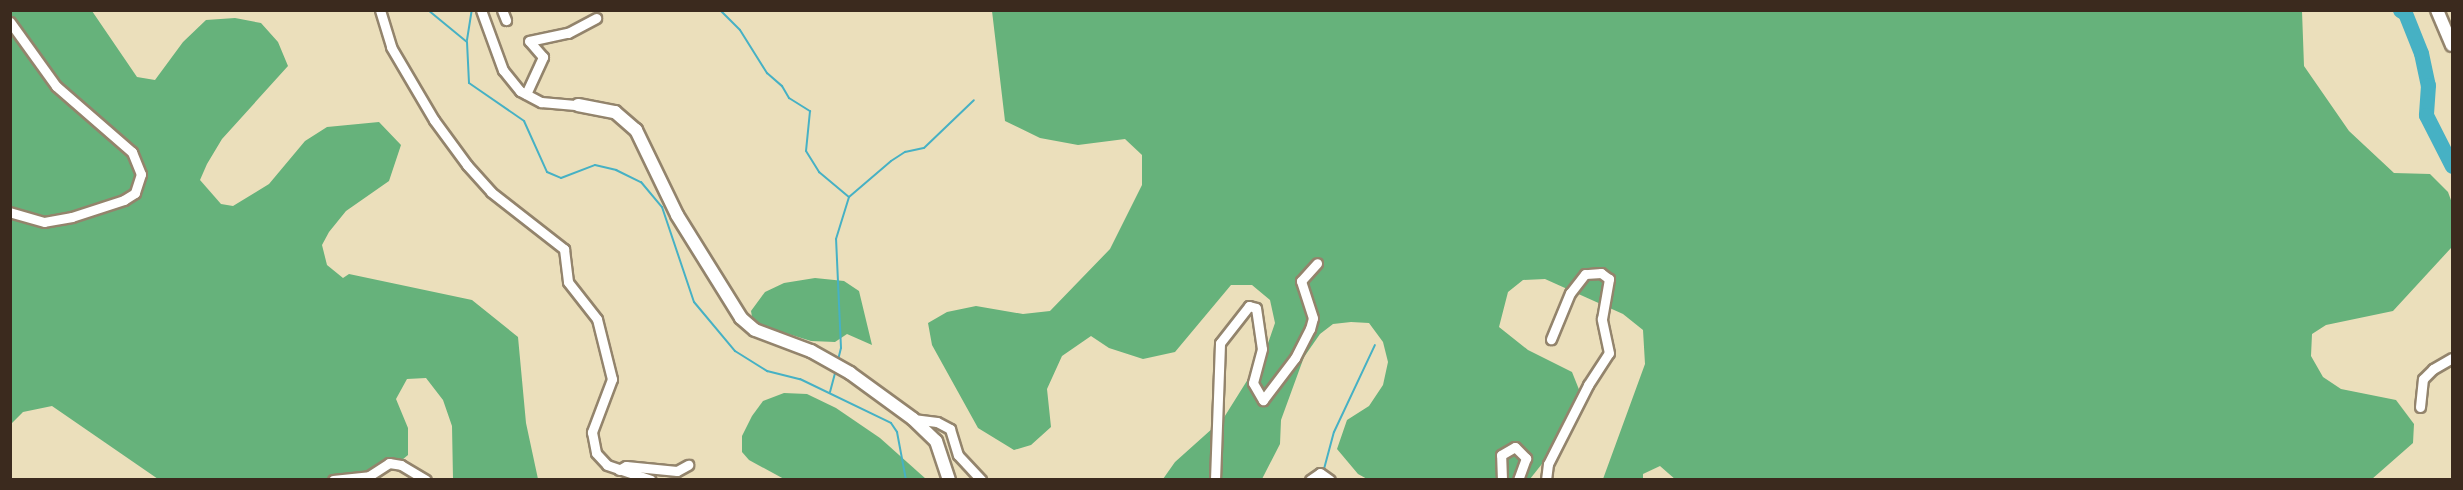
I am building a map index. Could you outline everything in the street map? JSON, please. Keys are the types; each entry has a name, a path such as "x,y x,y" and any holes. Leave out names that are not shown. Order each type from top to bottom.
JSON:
{"street":[{"path":"380,10 391,47 434,120 467,165 490,192 564,249 567,282 597,319 612,379 611,389 592,432 593,445 600,460 620,470 651,480"},
{"path":"481,10 503,70 526,94 541,102 578,105 615,112 636,130 677,215 741,318 755,330 824,358 845,370 914,419 936,441 949,480"},
{"path":"2437,10 2452,45"},
{"path":"526,94 543,57 529,41 568,33 596,18"},
{"path":"10,22 56,86 132,152 141,174 135,193 124,200 72,217 44,222 10,212"},
{"path":"1215,480 1220,343 1249,306 1256,308 1262,349 1252,383 1263,400 1295,358 1310,329 1313,318 1301,281 1317,263"},
{"path":"1546,480 1548,464 1609,353 1602,319 1609,279 1601,273 1585,274 1570,293 1551,339"},
{"path":"2420,407 2423,379 2433,369 2452,358"},
{"path":"914,419 937,422 950,429 958,455 981,480"},
{"path":"1502,480 1501,455 1507,448 1515,447 1526,458 1518,480"},
{"path":"333,480 369,476 389,463 401,465 426,480"},
{"path":"620,470 632,466 677,471 688,465"},
{"path":"1310,480 1320,473 1329,480"}],"green space":[{"path":"11,11 92,11 137,77 155,80 183,42 206,20 235,18 261,23 278,42 288,66 222,139 207,164 200,180 221,204 233,206 269,184 305,141 327,127 379,122 401,145 389,181 346,211 329,232 322,245 327,265 343,278 349,274 472,300 518,337 526,423 538,479 453,479 452,426 443,400 426,378 407,379 396,399 408,428 408,455 379,479 158,479 52,406 23,412 11,424"},
{"path":"992,11 2302,11 2304,66 2349,131 2394,173 2430,174 2448,192 2452,203 2451,248 2393,311 2326,325 2312,334 2311,356 2323,377 2341,389 2396,400 2414,424 2413,443 2372,479 1676,480 1660,466 1643,474 1643,479 1603,479 1645,364 1643,330 1623,314 1545,279 1523,280 1508,292 1499,327 1528,350 1572,372 1580,392 1549,455 1530,479 1369,480 1358,474 1337,449 1347,420 1369,406 1383,385 1388,362 1383,342 1369,323 1351,322 1333,324 1320,334 1304,357 1281,420 1280,444 1262,479 1163,479 1175,462 1223,419 1265,352 1275,323 1270,300 1252,285 1231,285 1175,352 1143,359 1109,348 1091,336 1062,356 1047,389 1051,427 1031,445 1014,450 978,428 932,345 928,323 947,312 976,306 1023,314 1050,311 1110,249 1142,185 1142,155 1125,139 1078,145 1040,138 1005,121"},
{"path":"815,278 844,281 859,291 872,345 847,334 835,342 811,341 753,323 751,311 765,292 784,283"},
{"path":"784,393 807,394 836,408 880,438 926,479 784,479 749,460 742,452 742,436 752,416 763,401"}],"waterway":[{"path":"428,10 467,42 469,83 524,121 547,172 561,178 595,165 616,170 641,182 662,207 694,302 735,351 767,371 800,379 891,423 897,432 906,480"},
{"path":"467,40 472,10"},
{"path":"720,10 740,30 767,73 782,86 789,98 810,111 806,151 819,172 849,197"},
{"path":"2400,10 2405,13 2421,53 2428,85 2426,115 2452,166"},
{"path":"838,360 841,348 836,239 849,197 891,161 905,152 924,148 974,100"},
{"path":"1324,469 1334,432 1375,345"},
{"path":"830,392 836,369"}]}
